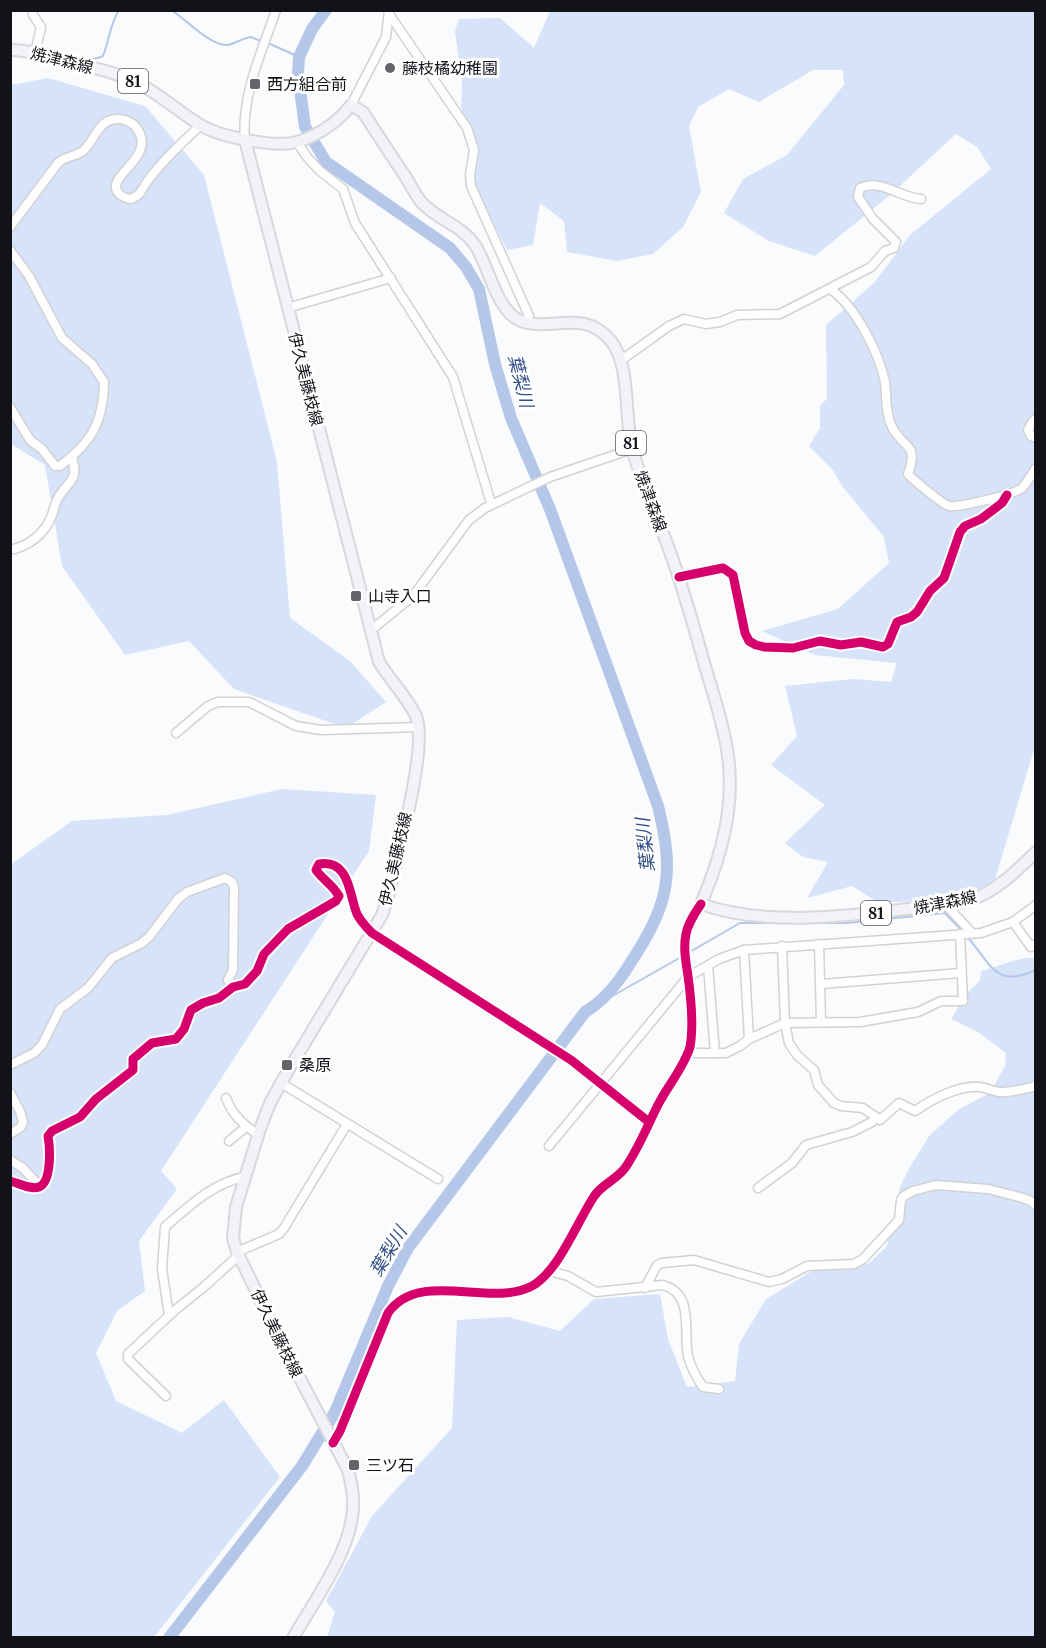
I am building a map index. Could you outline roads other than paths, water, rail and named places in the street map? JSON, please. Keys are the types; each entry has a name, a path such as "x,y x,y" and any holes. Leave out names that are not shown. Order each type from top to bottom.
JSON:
{"main road":[{"name":"焼津森線","path":"10,50 35,53 117,74 150,89 201,125 244,140 299,141 342,118 351,105"},
{"path":"351,105 363,112 423,204 455,225 474,244 508,312 527,322"},
{"name":"伊久美藤枝線","path":"244,140 379,662 410,706 419,727 419,754 388,897 382,915 270,1103 245,1176 233,1222 233,1238 238,1254 348,1470 354,1506 352,1522 342,1553 293,1638"},
{"name":"焼津森線","path":"527,322 578,322 588,325 609,339 620,361 625,382 627,419 632,449 680,577 728,756 730,783 724,836 716,870 702,904 724,913 752,916 819,917 861,915 946,905 976,898 992,890 1005,881 1035,852"}],"street":[{"path":"244,140 243,119 248,93 276,10"},
{"path":"31,12 41,27 35,53"},
{"path":"351,105 386,37 389,12"},
{"path":"389,12 467,128 474,150 471,186 529,316 527,322"},
{"path":"10,227 58,163 83,151 100,126 107,122 122,119 130,122 140,135 140,152 117,181 118,193 130,199 140,192 163,161 201,125"},
{"path":"299,141 307,157 320,171 343,189 355,223 453,377 491,503"},
{"path":"620,361 669,326 684,319 706,324 720,322 737,315 780,314 871,267 885,251 894,248 896,242 873,219 858,197 860,188 868,184 879,185 909,198 921,199"},
{"path":"10,250 29,276 62,338 92,364 104,382 96,429 89,441 60,466 56,466 42,448 30,440 10,407"},
{"path":"287,308 391,278"},
{"path":"830,289 841,296 881,364 886,404 892,428 912,450 913,461 909,474 915,482 929,490 942,504 951,507 1007,495 1021,489 1035,468"},
{"path":"1035,419 1028,430 1035,438"},
{"path":"370,631 412,596 469,520 491,503 550,477 632,449"},
{"path":"10,550 32,543 51,518 59,496 73,481 76,469 72,457"},
{"path":"680,577 723,568 729,570 733,575 745,633 749,641 756,645 793,648 820,641 841,645 861,642 883,648 888,644 897,622 917,612 930,591 944,578 960,532 965,526 981,519 1002,503 1007,495"},
{"path":"176,733 208,706 219,702 249,702 296,726 321,730 419,727"},
{"path":"10,1181 32,1188 40,1187 48,1171 50,1146 48,1136 52,1131 80,1117 96,1099 132,1070 133,1059 152,1043 176,1039 184,1029 191,1010 219,998 232,987 245,984 257,971 264,954 288,929 336,901 339,896 335,888 322,879 316,870 319,864 328,862 339,868 351,887 357,913 363,925 372,933 550,1045 649,1122"},
{"path":"10,1065 34,1053 42,1045 60,1009 88,988 112,958 149,937 178,899 197,888 225,878 232,882 234,887 233,969 228,980 232,987"},
{"path":"332,1440 340,1431 388,1313 401,1298 424,1292 504,1293 521,1291 538,1283 549,1271 595,1195 625,1168 688,1053 692,1032 685,955 686,933 702,904"},
{"path":"946,905 972,933"},
{"path":"549,1146 688,977 719,958 744,950 782,946 960,934 996,929 1013,922 1035,905"},
{"path":"1013,922 1031,946 1035,944"},
{"path":"688,1053 726,1053 749,1039 785,1023 860,1022 918,1012 941,1001 963,1001 960,934"},
{"path":"819,944 821,1022"},
{"path":"782,946 785,1023 789,1043 814,1070 818,1085 827,1096 841,1106 864,1108 880,1120 899,1104 915,1111 945,1094 966,1089 979,1087 997,1092 1009,1092 1035,1086"},
{"path":"744,950 749,1039"},
{"path":"708,966 715,1053"},
{"path":"821,984 961,973"},
{"path":"280,1083 438,1179"},
{"path":"10,1093 23,1122 21,1127 10,1134"},
{"path":"226,1098 231,1111 258,1136"},
{"path":"758,1188 792,1163 806,1145 865,1127 876,1117"},
{"path":"166,1395 128,1359 128,1354 238,1254 279,1234 347,1124"},
{"path":"229,1141 246,1127"},
{"path":"10,1160 23,1168 40,1187"},
{"path":"169,1315 162,1269 165,1227 204,1194 245,1176"},
{"path":"645,1288 657,1265 662,1263 694,1260 769,1282 782,1279 807,1266 854,1264 863,1259 899,1220 901,1200 904,1196 913,1191 936,1185 988,1189 1023,1198 1035,1206"},
{"path":"549,1271 568,1276 596,1292 663,1285 670,1287 685,1306 688,1356 693,1372 703,1386 719,1389"}],"waterway":[{"path":"40,48 80,59 103,56 119,10"},
{"path":"171,10 214,42 228,45 251,37 263,42"},
{"name":"葉梨川","path":"169,1638 302,1466 335,1412 388,1286 408,1248 585,1012 605,996 626,969 654,923 661,905 667,870 658,806 550,509 511,418 495,364 479,289 466,267 450,248 326,162 305,127 298,74 299,57 312,29 326,10"},
{"path":"268,43 299,57"},
{"path":"10,44 34,47"},
{"path":"688,953 740,923 846,923 945,913 962,931"},
{"path":"968,938 989,965 1002,975 1011,977 1036,970"},
{"path":"600,1003 683,956"}],"place":[{"name":"藤枝橘幼稚園","path":"390,68"},
{"name":"西方組合前","path":"255,84"},
{"name":"山寺入口","path":"356,596"},
{"name":"桑原","path":"287,1065"},
{"name":"三ツ石","path":"354,1465"}]}
